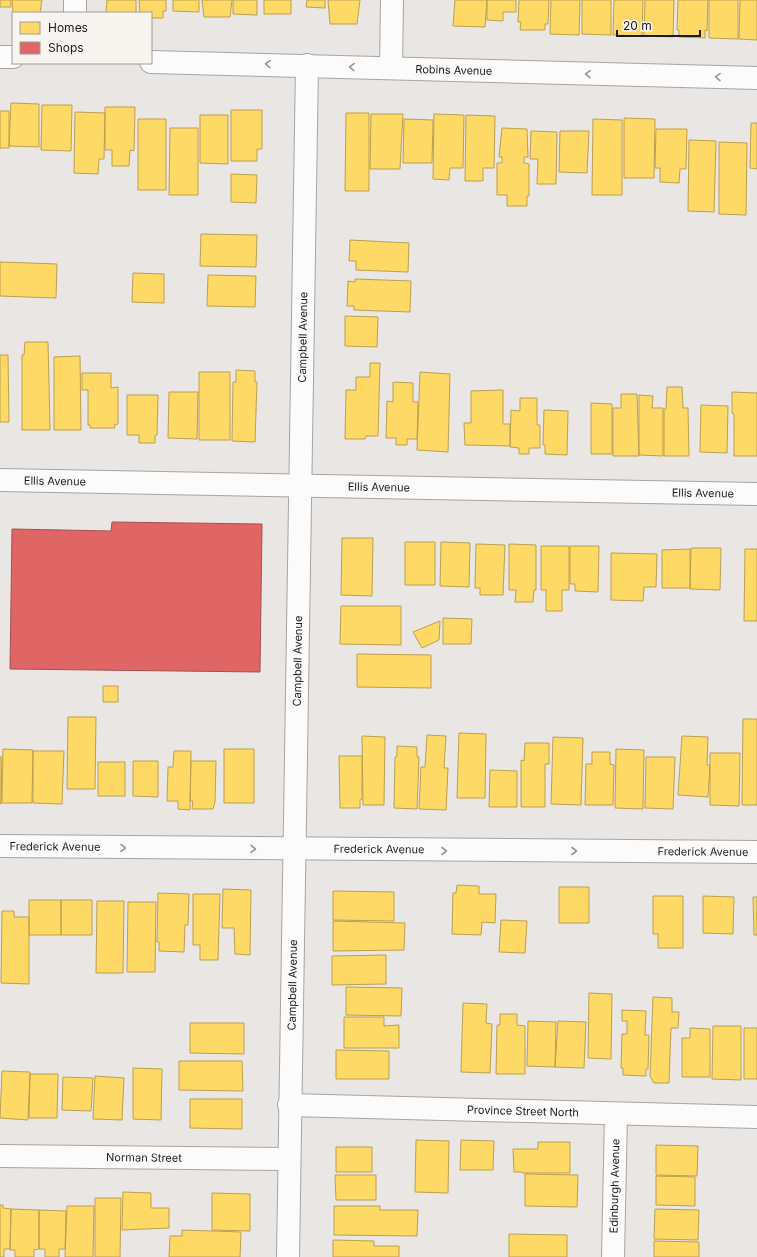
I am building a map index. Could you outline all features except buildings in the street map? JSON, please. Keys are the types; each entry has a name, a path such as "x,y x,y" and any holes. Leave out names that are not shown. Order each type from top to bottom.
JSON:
{"street":[{"path":"75,0 75,12"},
{"path":"391,68 392,0"},
{"path":"0,57 12,58"},
{"name":"Robins Avenue","path":"152,62 757,78"},
{"name":"Campbell Avenue","path":"288,1257 293,850 301,484 307,65"},
{"name":"Ellis Avenue","path":"0,480 301,484 757,494"},
{"name":"Frederick Avenue","path":"0,846 293,850 757,852"},
{"name":"Province Street North","path":"289,1105 757,1117"},
{"name":"Edinburgh Avenue","path":"613,1257 616,1114"},
{"name":"Norman Street","path":"0,1156 289,1158"}]}
